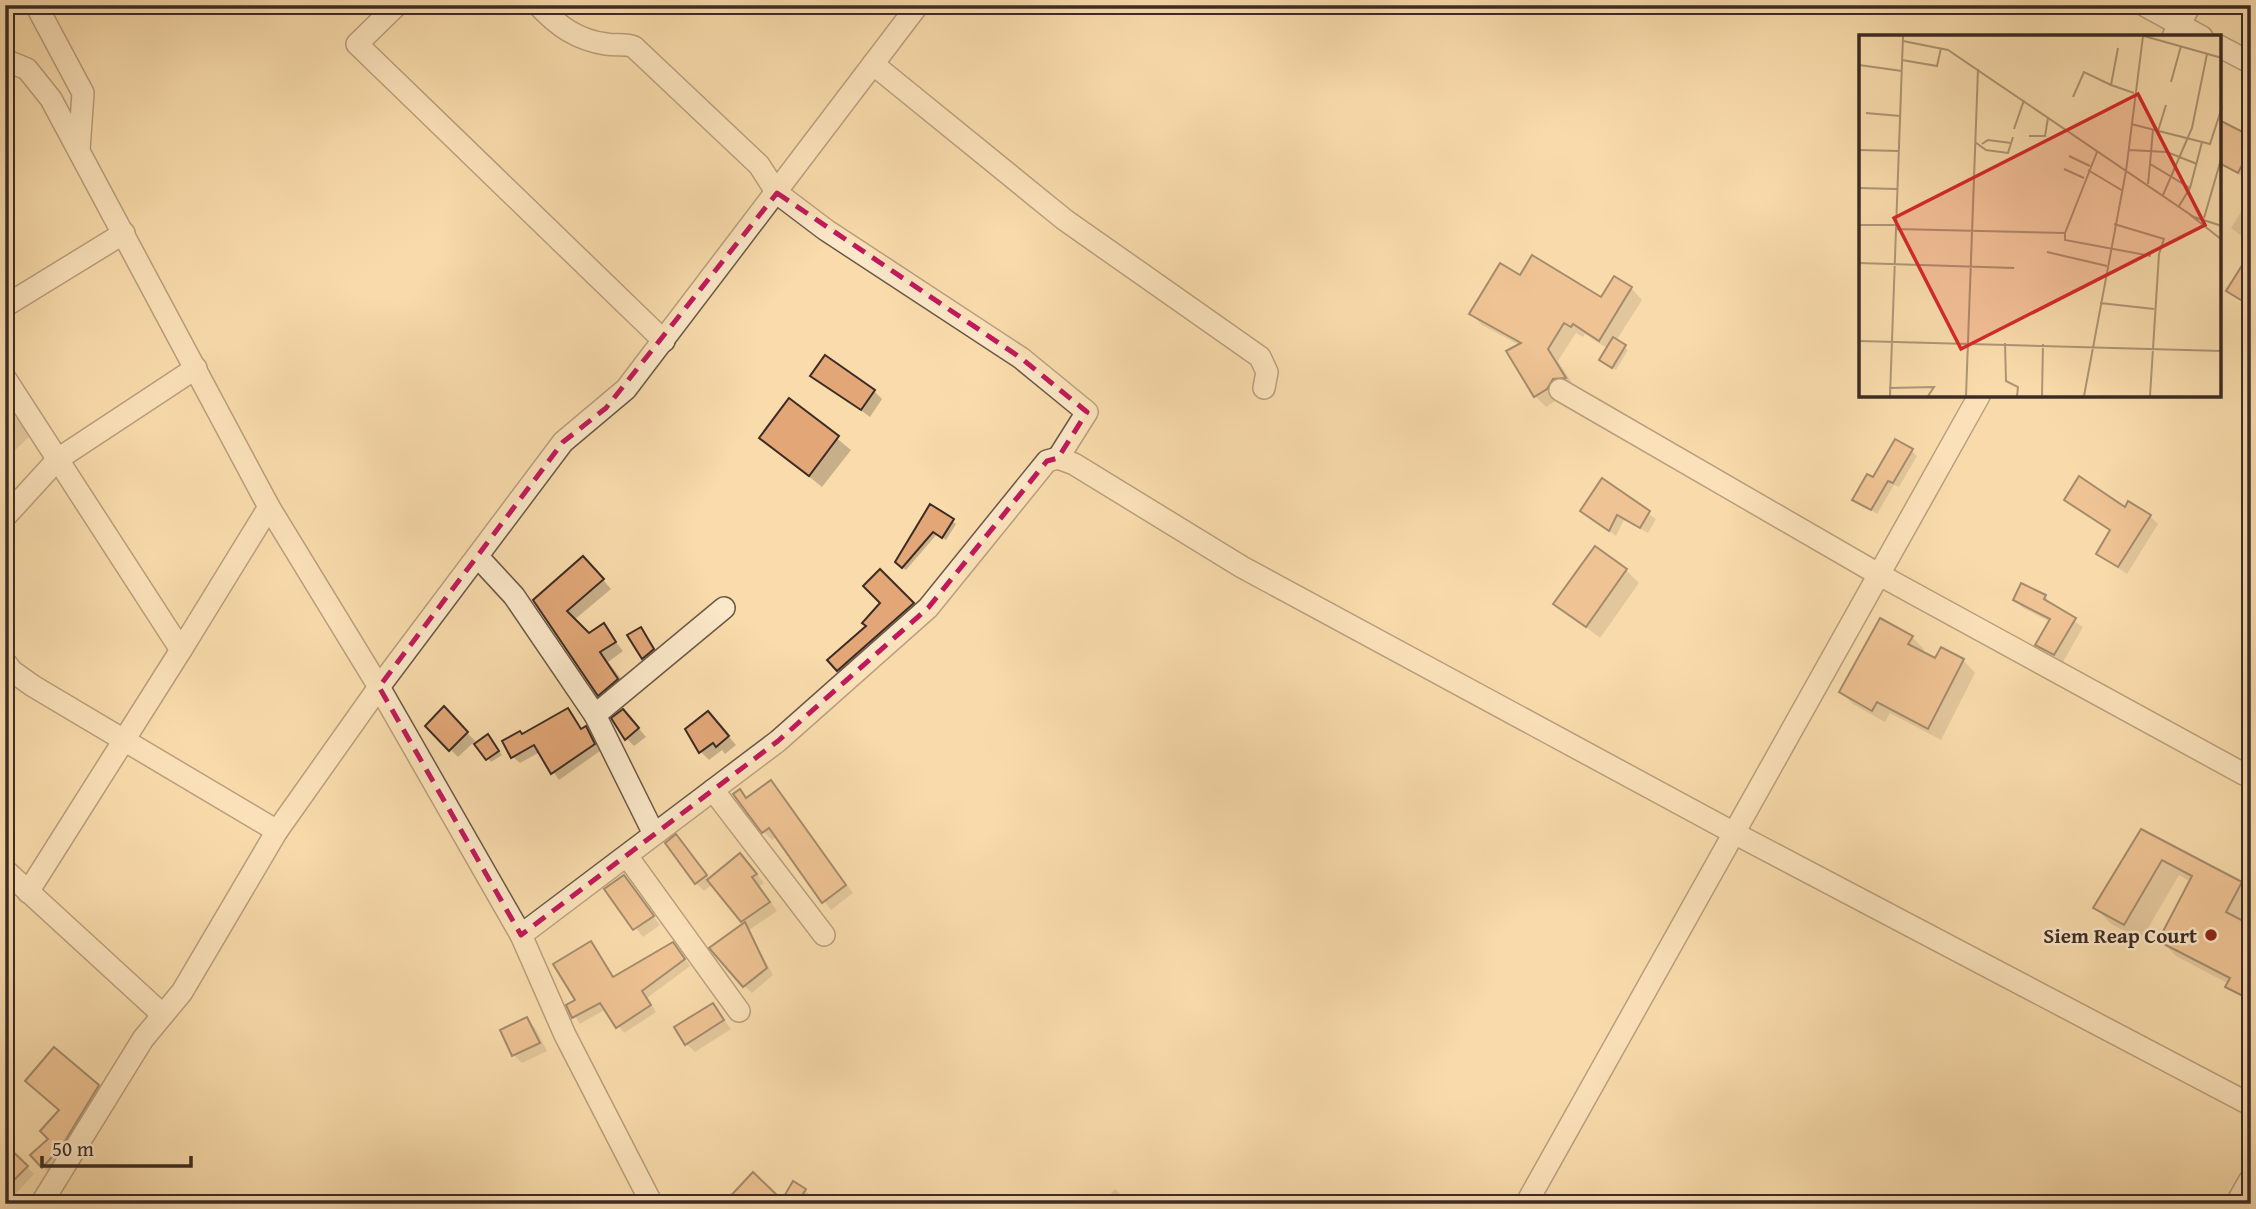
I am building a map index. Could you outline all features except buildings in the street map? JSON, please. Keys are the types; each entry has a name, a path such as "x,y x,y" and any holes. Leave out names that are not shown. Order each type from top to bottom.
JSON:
{"street":[{"path":"36,5 83,93 79,150"},
{"path":"397,5 357,44 664,341"},
{"path":"538,5 555,23 584,41 614,46 627,44 634,47 752,158 777,193 826,230 1021,358 1087,412 1058,458"},
{"path":"41,1204 143,1038 182,992 277,831 379,687 563,442 626,389 664,341 918,5"},
{"path":"2144,5 2176,31 2193,35"},
{"path":"2176,31 2190,5"},
{"path":"2221,47 2251,63"},
{"path":"5,60 27,69 40,81 269,507 379,687 521,935 565,1035 652,1204"},
{"path":"873,64 1065,220 1260,357 1267,372 1264,388"},
{"path":"5,306 124,233"},
{"path":"5,517 58,459 196,368"},
{"path":"5,378 181,650"},
{"path":"1560,390 1878,574 2251,778"},
{"path":"1526,1204 1978,397"},
{"path":"521,935 778,741 928,607 1047,461 1058,458 1074,464 1242,567 1734,833 2251,1105"},
{"path":"29,891 269,507"},
{"path":"478,557 514,596 595,715 654,834"},
{"path":"595,715 724,608"},
{"path":"5,662 12,671 33,686 277,831"},
{"path":"713,790 824,935"},
{"path":"627,856 739,1011"},
{"path":"5,870 163,1015"},
{"path":"2238,1204 2251,1181"}],"highlighted area":[{"path":"777,193 1021,358 1087,412 1058,458 1047,461 928,608 778,741 521,935 379,687 563,442 606,408"}],"place":[{"name":"Siem Reap Court","path":"2211,935"}]}
